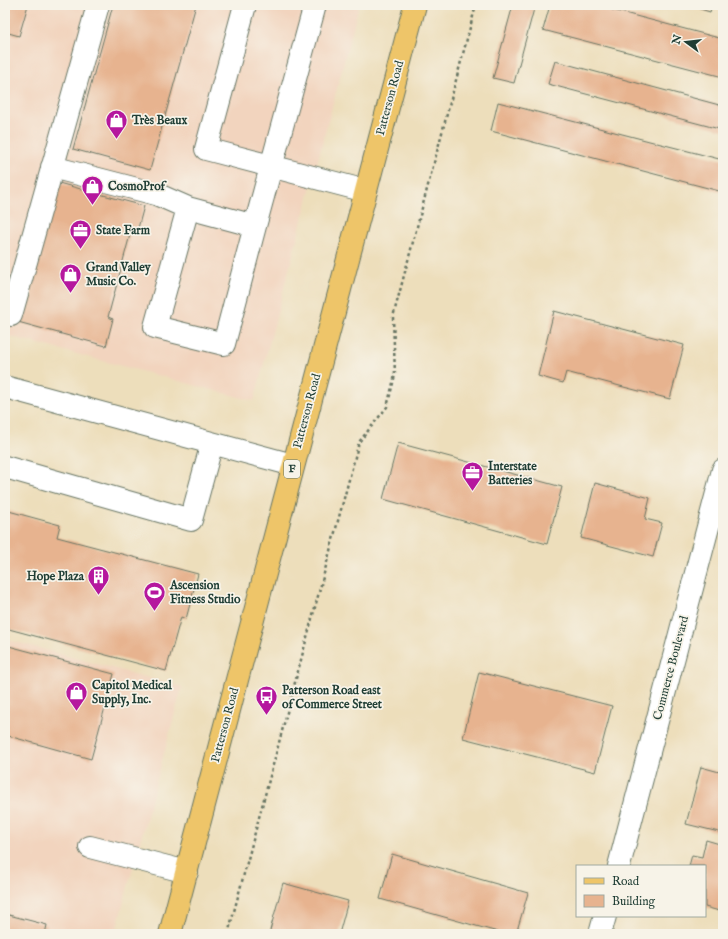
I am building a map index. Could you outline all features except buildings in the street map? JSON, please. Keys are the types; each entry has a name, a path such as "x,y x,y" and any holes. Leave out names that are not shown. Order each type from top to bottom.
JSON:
{"main road":[{"name":"Patterson Road","path":"170,934 415,5"}],"street":[{"path":"11,315 98,5"},
{"path":"245,5 206,149 366,191"},
{"path":"188,208 155,326 224,344 315,5"},
{"path":"52,167 156,194 188,208 255,226"},
{"path":"5,387 293,465"},
{"path":"5,467 190,520 212,443"},
{"name":"Commerce Boulevard","path":"619,865 723,470"},
{"path":"90,847 187,872"},
{"path":"600,934 605,917"}],"path":[{"path":"228,934 359,442 387,407 395,375 393,317 476,5"}],"shaded area":[{"path":"5,5 359,5 254,401 5,335"},
{"path":"5,639 182,687 115,934 5,934"}],"place":[{"name":"Très Beaux","path":"117,140"},
{"name":"CosmoProf","path":"93,206"},
{"name":"State Farm","path":"81,250"},
{"name":"Grand Valley Music Co.","path":"70,294"},
{"name":"Interstate Batteries","path":"472,492"},
{"name":"Hope Plaza","path":"99,596"},
{"name":"Ascension Fitness Studio","path":"155,612"},
{"name":"Capitol Medical Supply, Inc.","path":"77,712"},
{"name":"Patterson Road east of Commerce Street","path":"266,716"}]}
